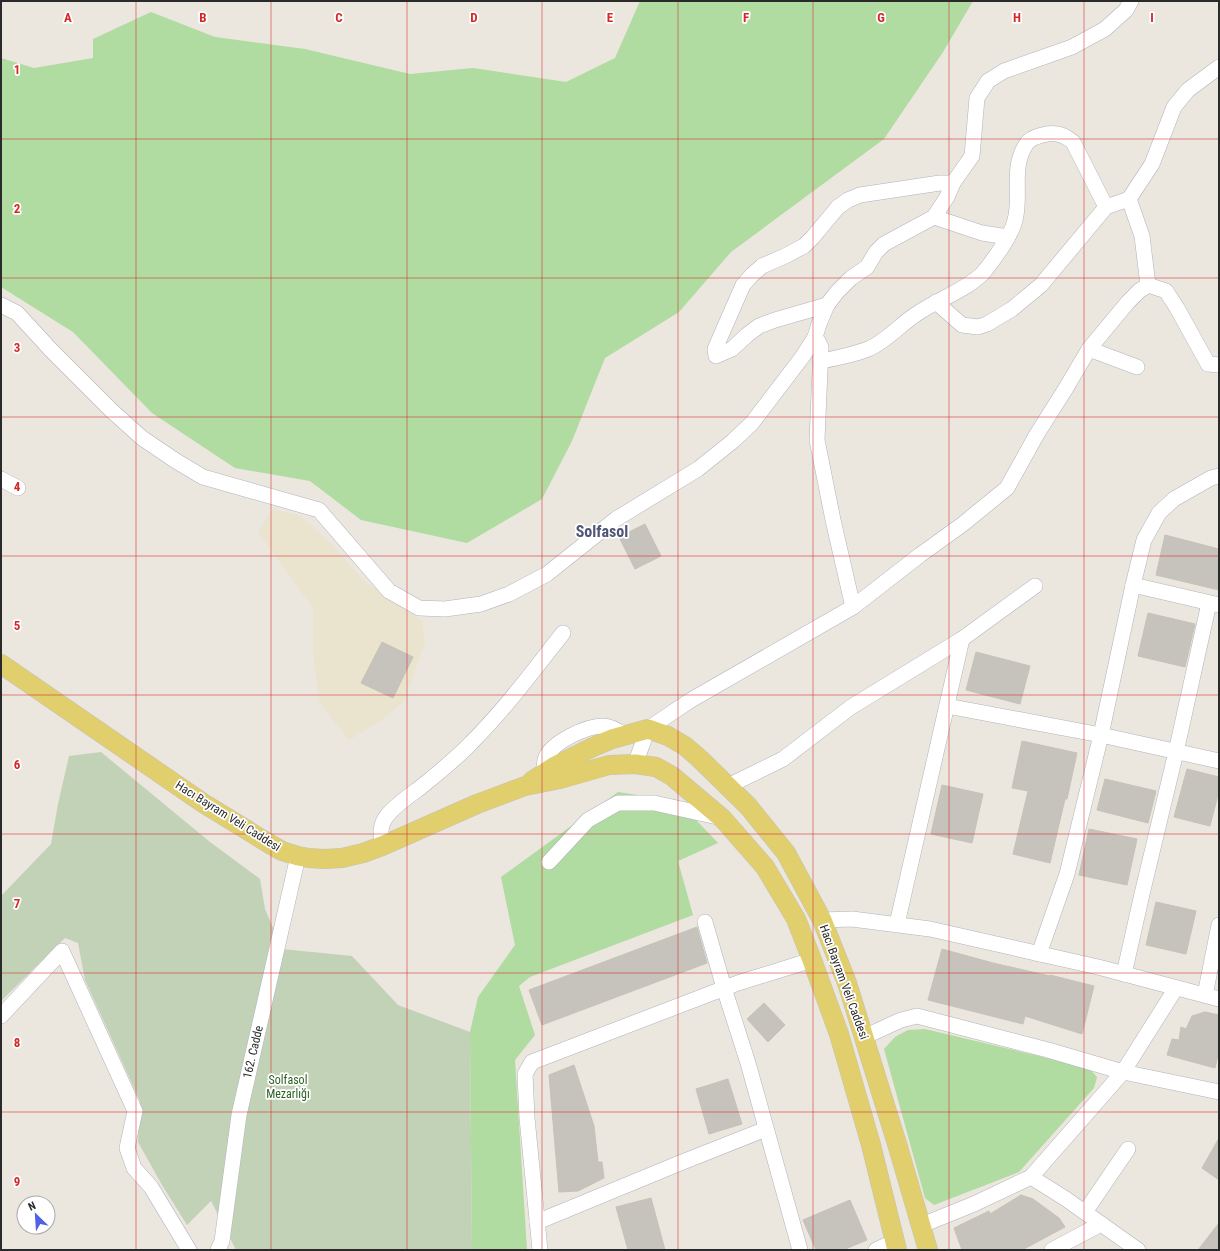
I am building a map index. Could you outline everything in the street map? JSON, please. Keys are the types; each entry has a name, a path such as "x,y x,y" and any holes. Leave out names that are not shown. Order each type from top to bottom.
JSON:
{"main road":[{"name":"Hacı Bayram Veli Caddesi","path":"1,664 203,803 282,851 298,856 324,859 342,858 363,853 478,804 525,786"},
{"path":"525,786 555,766 593,747 612,739 648,730"},
{"name":"Hacı Bayram Veli Caddesi","path":"648,730 668,736 685,746 700,759 748,806 786,853 822,920 847,983 922,1225 928,1250"},
{"path":"525,786 560,779 609,765 635,764 656,768 672,776 723,818 765,867 796,919 841,1041 896,1246"}],"street":[{"path":"1,305 17,313 51,350 112,411 142,438 170,458 203,477 319,510 389,591 419,608 445,609 481,604 509,594 546,574 616,519 698,469 752,424 793,370 815,337 827,306 837,292 851,278 867,267 876,252 884,244 934,217 947,197 953,183 972,156 977,98 988,81 1004,70 1072,47 1105,29 1126,10 1131,1"},
{"path":"936,302 962,325 978,327 987,324 1012,309 1041,285 1106,208 1129,199 1152,164 1174,107 1188,90 1219,67"},
{"path":"821,361 870,349 914,315 963,288 981,274 1008,237 1015,220 1017,201 1017,169 1021,154 1027,142 1039,135 1056,133 1065,136 1073,142 1106,208"},
{"path":"827,306 774,320 759,326 732,349 716,356 715,349 743,284 762,266 804,246 814,237 838,207 848,200 860,195 953,183"},
{"path":"1129,199 1142,236 1148,285"},
{"path":"934,217 982,233 1008,237"},
{"path":"635,764 648,730 691,700 853,607 963,524 1007,488 1037,434 1089,349 1128,302 1139,291 1148,285"},
{"path":"1148,285 1166,291 1208,364 1219,366"},
{"path":"815,337 821,347 818,440 832,520 853,607"},
{"path":"1089,349 1136,366"},
{"path":"1039,954 1067,874 1144,540 1159,513 1174,499 1211,478 1219,476"},
{"path":"1,479 18,488"},
{"path":"1124,974 1176,752 1214,604 1133,585"},
{"path":"728,786 783,759 851,707 962,639 1035,586"},
{"path":"382,846 381,828 386,818 394,808 437,774 471,743 538,666 563,632"},
{"path":"897,924 962,639"},
{"path":"947,706 1100,735 1219,761"},
{"path":"549,862 588,820 618,803 654,803 723,818"},
{"name":"162. Cadde","path":"217,1247 239,1115 298,856"},
{"path":"822,920 852,919 930,928 1124,974 1212,997 1219,925"},
{"path":"705,922 748,1064 800,1250"},
{"path":"1,1016 62,951 135,1111 127,1148 134,1168 151,1187 189,1250"},
{"path":"540,1250 527,1118 525,1074 532,1062 724,988 812,960"},
{"path":"922,1225 974,1204 1031,1177 1123,1072 1176,988"},
{"path":"864,1037 901,1020 917,1016 1048,1050 1123,1072 1219,1092"},
{"path":"537,1222 766,1129"},
{"path":"1085,1212 1128,1149"},
{"path":"1031,1177 1085,1212 1138,1250"},
{"path":"1052,1250 1101,1224"},
{"path":"876,1250 896,1246"}],"shaded area":[{"path":"273,509 301,516 329,542 363,580 422,621 425,642 404,701 380,721 349,740 320,703 313,656 313,608 258,532"}],"green space":[{"path":"640,1 973,1 943,52 884,139 731,252 679,312 605,358 572,441 542,499 467,543 361,520 310,481 235,468 152,413 73,332 1,287 1,58 34,68 93,58 93,39 151,12 215,37 305,49 410,74 473,68 566,82 615,58"},
{"name":"Solfasol Mezarlığı","path":"101,752 210,842 260,879 265,909 282,949 352,956 398,1005 470,1032 472,1250 236,1250 211,1201 187,1225 138,1142 140,1101 85,980 78,943 65,938 1,1001 1,896 51,844 69,756"},
{"path":"618,792 678,801 718,843 678,861 693,915 530,977 519,986 535,1035 515,1060 527,1250 472,1250 470,1032 478,997 515,945 501,877"},
{"path":"925,1029 1089,1068 1097,1077 1094,1088 1019,1172 934,1205 925,1198 884,1049 895,1037 908,1030"}],"building":[{"path":"645,524 661,556 635,569 619,537"},
{"path":"1165,535 1219,549 1219,590 1156,575"},
{"path":"1148,613 1195,624 1185,667 1138,656"},
{"path":"382,642 413,657 393,698 361,683"},
{"path":"976,652 1030,666 1020,704 966,690"},
{"path":"1022,741 1077,753 1067,799 1065,799 1050,863 1013,854 1028,791 1012,788"},
{"path":"1187,769 1219,777 1219,791 1210,826 1174,817"},
{"path":"1105,779 1156,791 1148,823 1097,810"},
{"path":"942,785 983,794 972,843 931,834"},
{"path":"1089,829 1137,839 1127,885 1079,875"},
{"path":"1156,902 1196,911 1186,954 1146,945"},
{"path":"697,927 707,963 542,1025 529,990"},
{"path":"942,949 993,963 1094,986 1082,1034 1025,1016 1023,1024 928,1000"},
{"path":"764,1003 785,1025 768,1042 747,1019"},
{"path":"1205,1012 1219,1015 1219,1051 1215,1068 1167,1055 1172,1039 1179,1040 1181,1027 1186,1029 1192,1016"},
{"path":"574,1065 594,1126 598,1162 602,1162 604,1178 578,1191 559,1192 549,1075"},
{"path":"728,1079 742,1124 709,1134 696,1089"},
{"path":"1219,1138 1219,1180 1202,1168"},
{"path":"1021,1195 1033,1199 1059,1218 1065,1227 1022,1250 962,1250 954,1228 989,1211 990,1214"},
{"path":"651,1198 665,1250 628,1250 616,1207"},
{"path":"850,1200 867,1240 843,1250 816,1250 803,1220"},
{"path":"1219,1223 1219,1250 1198,1250"}],"district":[{"name":"Solfasol","path":"602,531"}]}
